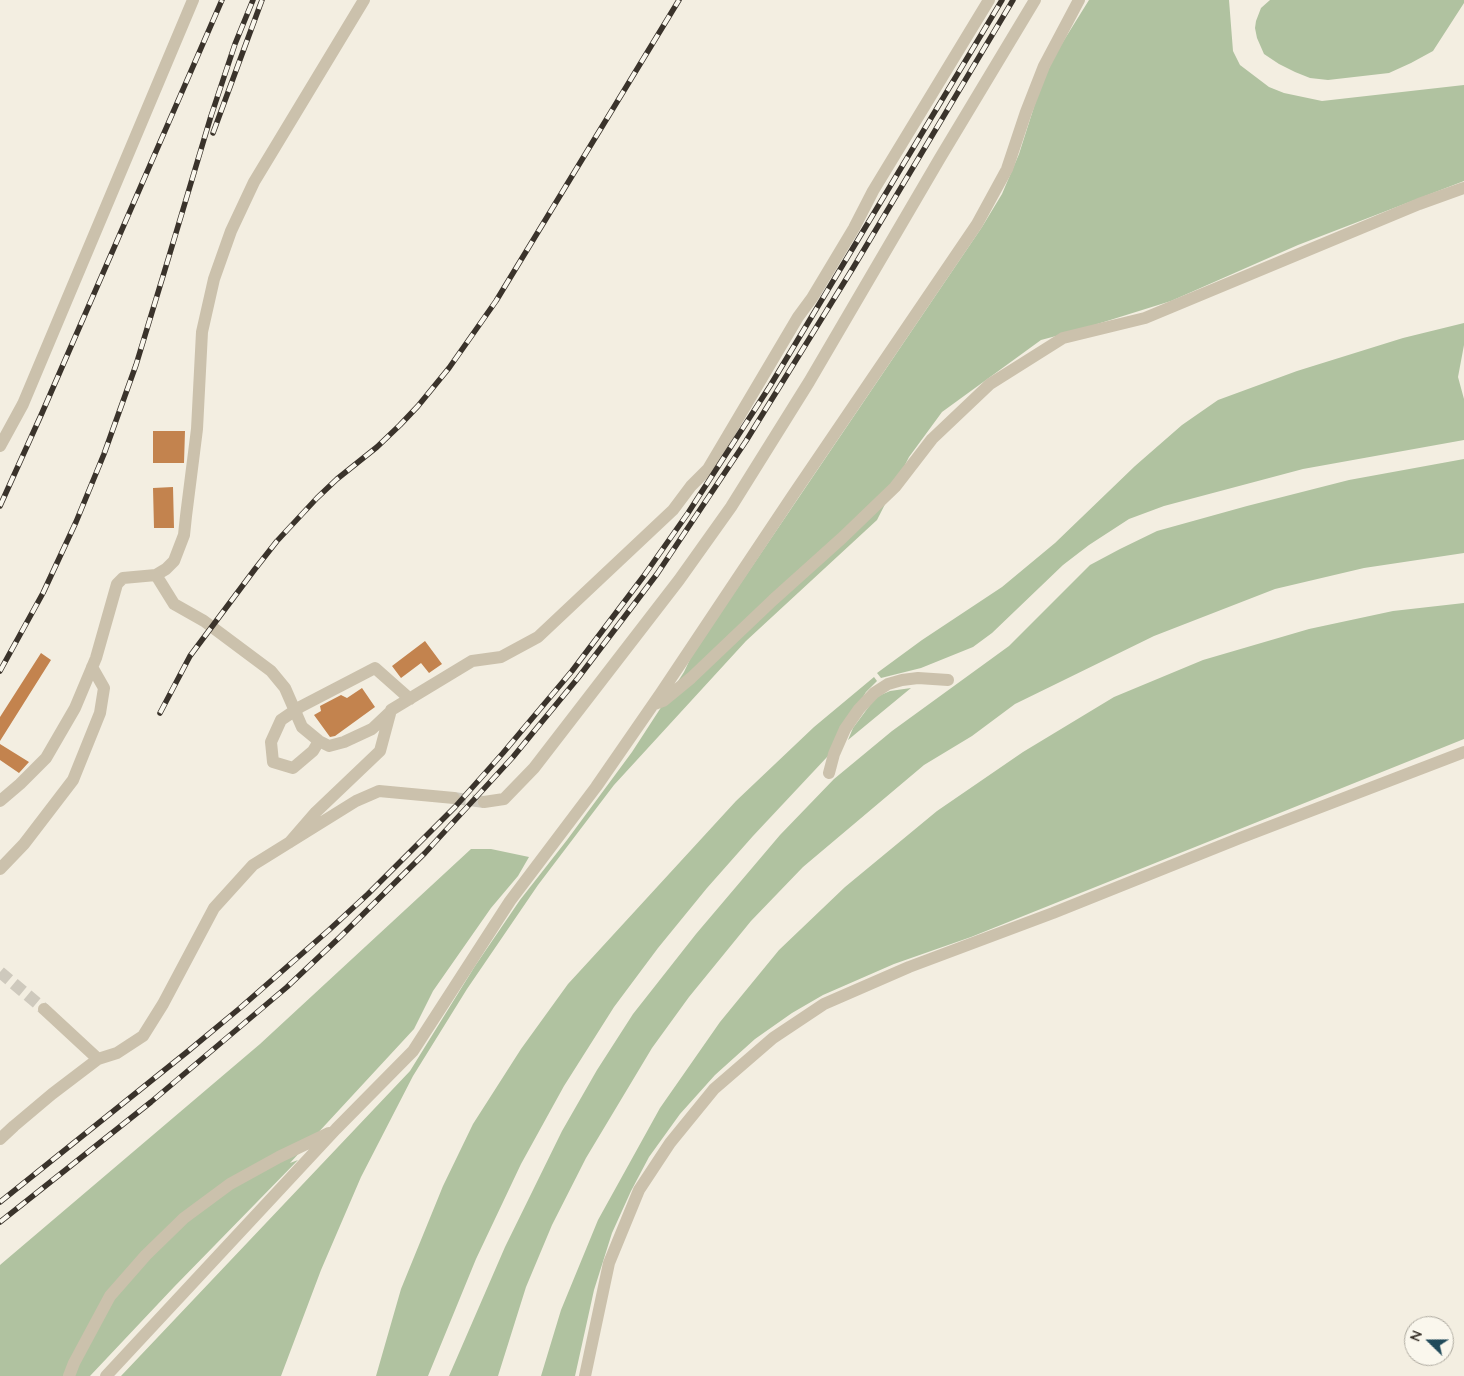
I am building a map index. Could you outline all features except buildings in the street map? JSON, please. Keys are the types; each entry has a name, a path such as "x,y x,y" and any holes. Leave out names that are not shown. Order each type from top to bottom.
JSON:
{"lane":[{"path":"0,446 23,404 193,0"},
{"path":"0,801 46,758 75,708 92,668 117,584 123,578 156,575 174,561 184,535 197,429 202,332 214,279 231,231 254,182 364,0"},
{"path":"156,575 174,604 204,621 272,671 285,688 302,727 319,741 329,746 344,742 372,729 392,710 472,661 501,657 538,637 673,510 691,486 708,469 989,0"},
{"path":"484,802 504,799 534,768 679,580 731,507 809,382 1035,0"},
{"path":"106,1376 336,1129 413,1051 510,901 596,788 792,495 977,224 1007,169 1044,66 1079,0"},
{"path":"653,704 664,701 691,678 842,538 894,487 932,439 990,384 1063,338 1145,318 1419,204 1464,188"},
{"path":"0,869 24,844 73,780 100,713 104,688 92,668"},
{"path":"319,741 313,751 293,768 273,762 271,742 281,720 295,710 375,668 410,699"},
{"path":"830,774 834,754 845,729 874,692 888,684 902,680 918,678 948,680"},
{"path":"290,842 316,812 380,751 392,710"},
{"path":"584,1376 610,1263 639,1190 670,1143 714,1089 772,1038 824,1004 909,967 1464,752"},
{"path":"0,1139 52,1094 98,1059 117,1053 143,1036 163,1004 214,908 253,865 356,801 379,790 454,798"},
{"path":"44,1009 98,1059"},
{"path":"69,1376 110,1296 146,1255 184,1218 230,1184 336,1129"}],"green space":[{"path":"1089,0 1229,0 1233,51 1240,65 1269,87 1284,93 1322,101 1464,85 1464,181 1298,245 1171,301 1041,340 942,412 909,457 877,520 746,641 614,785 538,885 467,989 413,1076 361,1177 321,1270 281,1376 121,1376 410,1071 475,966 520,900 632,752 684,672 692,655 982,227 1002,194 1019,154 1040,88 1056,53"},
{"path":"1270,0 1464,0 1464,3 1433,51 1389,73 1328,80 1310,78 1295,72 1264,54 1255,28 1261,8"},
{"path":"1464,323 1464,345 1458,377 1464,399 1464,440 1303,469 1164,506 1129,519 1089,545 1063,565 992,633 973,647 921,668 881,678 877,673 922,640 1002,587 1055,543 1135,466 1182,425 1218,400 1297,371 1403,338"},
{"path":"1464,459 1464,553 1364,568 1275,589 1154,636 1015,704 972,736 924,765 803,867 751,921 689,997 652,1048 586,1158 552,1225 526,1287 498,1376 449,1376 505,1247 562,1131 597,1070 633,1014 696,934 780,835 834,779 892,731 1009,646 1090,565 1120,549 1157,531 1247,506 1349,480"},
{"path":"1464,603 1464,739 971,937 894,964 823,995 792,1013 755,1039 715,1075 680,1114 649,1157 612,1233 594,1290 575,1376 541,1376 561,1310 598,1220 660,1108 720,1022 779,950 845,887 937,811 1023,752 1114,697 1203,660 1309,629 1393,611"},
{"path":"874,677 877,681 866,692 828,756 707,888 658,948 614,1007 564,1086 521,1164 476,1259 428,1376 376,1376 401,1289 443,1186 473,1124 521,1049 568,984 736,801 814,727"},
{"path":"911,688 848,740 853,728 876,697 890,691"},
{"path":"471,849 491,849 529,857 518,876 491,908 433,991 414,1029 290,1163 298,1160 90,1376 0,1376 0,1265 260,1044"}],"tunnel":[{"path":"454,798 484,802"},
{"path":"0,972 44,1009"}],"railway":[{"path":"0,506 222,0"},
{"path":"0,671 43,593 76,522 104,454 136,365 211,116 235,44 253,0"},
{"path":"213,133 262,0"},
{"path":"160,713 190,656 277,541 337,479 377,447 400,425 449,368 496,301 679,0"},
{"path":"0,1202 240,1008 368,894 455,807 572,671 643,577 688,513 770,386 1002,0"},
{"path":"0,1222 151,1102 287,987 425,853 513,757 578,678 657,574 746,441 853,268 1013,0"}]}
